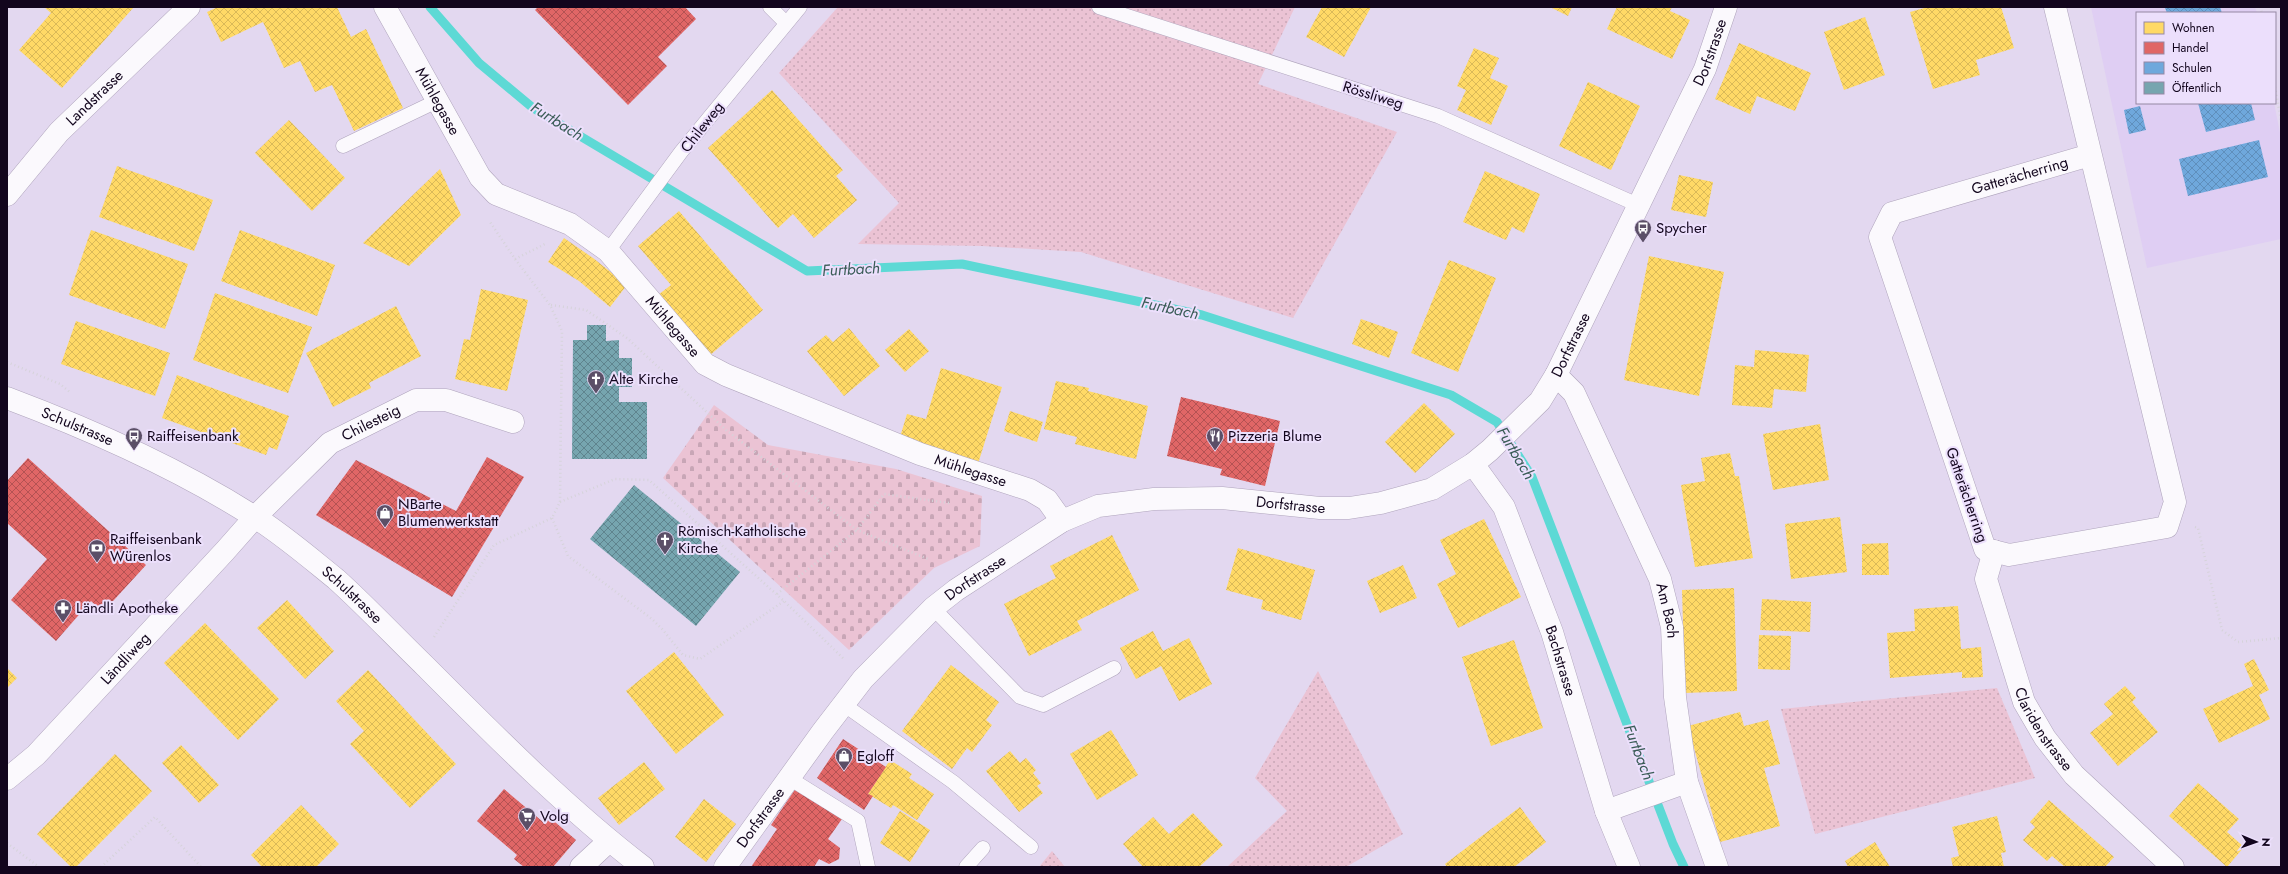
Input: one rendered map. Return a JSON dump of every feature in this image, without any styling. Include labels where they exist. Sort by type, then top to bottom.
[{"type":"street","name":"Landstrasse","points":[[7,195],[59,132],[189,7]]},
{"type":"street","name":"Mühlegasse","points":[[385,7],[480,177],[496,194],[570,224],[608,251],[705,364],[726,375],[920,454],[1030,490],[1047,500],[1062,522]]},
{"type":"street","name":"Dorfstrasse","points":[[725,867],[843,704],[864,679],[933,608],[956,590],[1062,522],[1098,506],[1154,499],[1222,498],[1320,508],[1349,508],[1387,501],[1432,489],[1473,464],[1490,450],[1521,422],[1540,401],[1556,375],[1705,69],[1726,7]]},
{"type":"street","points":[[2055,7],[2175,502],[2170,517]]},
{"type":"street","name":"Gatterächerring","points":[[2090,155],[1892,213],[1880,237],[1985,549],[2009,555],[2167,527],[2170,517]]},
{"type":"street","name":"Am Bach","points":[[1556,375],[1574,392],[1660,579],[1672,627],[1681,784],[1717,867]]},
{"type":"street","name":"Schulstrasse","points":[[7,398],[66,421],[134,451],[179,473],[255,516],[335,579],[382,621],[419,661],[501,742],[609,841],[643,867]]},
{"type":"street","name":"Chilesteig","points":[[255,516],[330,443],[416,400],[446,400],[513,422]]},
{"type":"street","name":"Bachstrasse","points":[[1473,464],[1504,507],[1549,624],[1606,810],[1629,867]]},
{"type":"street","name":"Ländliweg","points":[[7,779],[36,755],[225,551],[255,516]]},
{"type":"street","name":"Claridenstrasse","points":[[1994,551],[1986,579],[2024,702],[2045,738],[2074,775],[2173,867]]},
{"type":"street","points":[[1606,810],[1681,784]]},
{"type":"street","points":[[581,867],[609,841]]},
{"type":"lane","points":[[770,7],[786,23]]},
{"type":"lane","name":"Chileweg","points":[[608,251],[649,194],[800,7]]},
{"type":"lane","name":"Rössliweg","points":[[1099,7],[1438,116],[1638,205]]},
{"type":"lane","points":[[343,146],[438,101]]},
{"type":"lane","points":[[933,608],[1020,697],[1043,705],[1114,668]]},
{"type":"lane","points":[[843,704],[953,782],[1031,847]]},
{"type":"lane","points":[[789,778],[858,821],[868,867]]},
{"type":"lane","points":[[966,867],[983,848]]},
{"type":"path","points":[[2276,92],[2281,120]]},
{"type":"path","points":[[419,661],[494,545],[552,518],[560,502],[562,331],[550,305],[515,259],[486,216]]},
{"type":"path","points":[[515,259],[548,243]]},
{"type":"path","points":[[550,305],[586,310],[627,338],[726,430],[857,530],[928,558]]},
{"type":"path","points":[[7,362],[60,384],[74,396]]},
{"type":"path","points":[[560,502],[615,479],[649,480],[777,594],[864,679]]},
{"type":"path","points":[[777,594],[857,530],[884,494],[949,503]]},
{"type":"path","points":[[2170,517],[2198,528],[2222,630],[2238,642],[2281,638]]},
{"type":"path","points":[[552,518],[568,556],[652,619],[683,655],[700,659],[784,601]]},
{"type":"path","points":[[101,867],[155,817],[201,867]]},
{"type":"path","points":[[7,843],[39,867]]},
{"type":"shaded area","points":[[2091,7],[2255,7],[2257,12],[2136,12],[2136,104],[2274,104],[2281,138],[2281,239],[2147,268]]},
{"type":"green space","points":[[838,7],[1295,7],[1258,84],[1397,132],[1293,318],[1081,252],[982,246],[858,244],[899,203],[779,73]]},
{"type":"green space","points":[[714,405],[768,445],[896,469],[982,496],[980,546],[934,568],[849,650],[663,478]]},
{"type":"green space","points":[[1318,671],[1403,834],[1346,867],[1227,867],[1287,811],[1255,778]]},
{"type":"green space","points":[[1997,688],[2035,778],[1815,834],[1781,709]]},
{"type":"green space","points":[[1052,851],[1065,867],[1039,867]]},
{"type":"building: Wohnen","points":[[44,7],[134,7],[62,88],[19,50],[51,13]]},
{"type":"building: Wohnen","points":[[218,7],[337,7],[351,37],[366,29],[403,108],[354,131],[332,85],[315,92],[300,61],[284,68],[263,22],[221,42],[207,12]]},
{"type":"building: Wohnen","points":[[1322,7],[1371,7],[1344,57],[1306,37]]},
{"type":"building: Wohnen","points":[[1550,7],[1572,7],[1568,16]]},
{"type":"building: Wohnen","points":[[1617,7],[1672,7],[1670,11],[1690,20],[1672,59],[1607,29]]},
{"type":"building: Wohnen","points":[[1928,7],[2001,7],[2014,48],[1976,60],[1980,75],[1933,89],[1910,12]]},
{"type":"building: Wohnen","points":[[1865,17],[1885,75],[1844,90],[1824,32]]},
{"type":"building: Wohnen","points":[[1739,43],[1811,73],[1795,111],[1757,96],[1750,114],[1715,99]]},
{"type":"building: Wohnen","points":[[1474,48],[1499,58],[1490,78],[1508,86],[1491,125],[1457,110],[1466,90],[1457,86]]},
{"type":"building: Wohnen","points":[[1588,82],[1640,106],[1611,170],[1559,146]]},
{"type":"building: Wohnen","points":[[772,90],[843,170],[836,176],[857,200],[814,238],[793,214],[778,228],[708,148]]},
{"type":"building: Wohnen","points":[[289,120],[345,178],[312,211],[255,153]]},
{"type":"building: Wohnen","points":[[117,166],[213,200],[194,251],[99,217]]},
{"type":"building: Wohnen","points":[[440,169],[461,215],[409,266],[363,243]]},
{"type":"building: Wohnen","points":[[1485,171],[1540,194],[1524,233],[1512,227],[1506,240],[1463,222]]},
{"type":"building: Wohnen","points":[[1679,175],[1713,182],[1706,217],[1671,210]]},
{"type":"building: Wohnen","points":[[679,211],[763,310],[709,356],[658,295],[671,285],[638,246]]},
{"type":"building: Wohnen","points":[[91,230],[188,264],[165,329],[69,295]]},
{"type":"building: Wohnen","points":[[240,230],[335,265],[317,316],[221,281]]},
{"type":"building: Wohnen","points":[[564,238],[593,258],[627,285],[610,307],[579,281],[548,262]]},
{"type":"building: Wohnen","points":[[1649,256],[1724,272],[1699,396],[1624,380]]},
{"type":"building: Wohnen","points":[[1449,260],[1496,278],[1458,372],[1411,353]]},
{"type":"building: Wohnen","points":[[481,289],[528,300],[507,391],[455,379],[464,339],[470,340]]},
{"type":"building: Wohnen","points":[[215,293],[312,327],[288,393],[193,360]]},
{"type":"building: Wohnen","points":[[396,306],[421,356],[369,383],[371,388],[333,407],[306,353]]},
{"type":"building: Wohnen","points":[[1361,319],[1398,332],[1389,358],[1352,344]]},
{"type":"building: Wohnen","points":[[76,321],[170,353],[155,396],[61,364]]},
{"type":"building: Wohnen","points":[[849,328],[880,366],[844,396],[807,351],[826,335],[833,342]]},
{"type":"building: Wohnen","points":[[909,329],[929,351],[905,372],[885,350]]},
{"type":"building: Wohnen","points":[[1755,350],[1809,355],[1806,392],[1774,389],[1772,408],[1732,405],[1735,365],[1754,367]]},
{"type":"building: Wohnen","points":[[941,368],[1002,387],[977,467],[900,437],[907,414],[926,419]]},
{"type":"building: Wohnen","points":[[177,375],[289,416],[277,450],[269,447],[266,455],[162,418]]},
{"type":"building: Wohnen","points":[[1056,381],[1089,388],[1088,391],[1148,406],[1136,459],[1075,444],[1077,437],[1044,429]]},
{"type":"building: Wohnen","points":[[1424,403],[1455,434],[1415,473],[1385,442]]},
{"type":"building: Wohnen","points":[[1010,411],[1043,422],[1037,442],[1004,431]]},
{"type":"building: Wohnen","points":[[1820,424],[1829,480],[1773,490],[1763,434]]},
{"type":"building: Wohnen","points":[[1730,453],[1735,476],[1739,476],[1753,558],[1695,567],[1681,485],[1705,481],[1701,458]]},
{"type":"building: Wohnen","points":[[1840,517],[1847,572],[1791,579],[1785,524]]},
{"type":"building: Wohnen","points":[[1484,519],[1521,597],[1458,628],[1437,584],[1456,574],[1440,540]]},
{"type":"building: Wohnen","points":[[1112,535],[1139,590],[1077,621],[1082,630],[1029,656],[1004,604],[1056,578],[1050,566]]},
{"type":"building: Wohnen","points":[[1888,543],[1889,575],[1862,575],[1862,544]]},
{"type":"building: Wohnen","points":[[1238,548],[1315,570],[1301,620],[1261,609],[1263,600],[1226,590]]},
{"type":"building: Wohnen","points":[[1403,565],[1417,598],[1380,613],[1367,581]]},
{"type":"building: Wohnen","points":[[1734,588],[1737,691],[1685,693],[1682,590]]},
{"type":"building: Wohnen","points":[[1762,599],[1811,602],[1810,632],[1760,630]]},
{"type":"building: Wohnen","points":[[287,600],[334,651],[305,679],[257,628]]},
{"type":"building: Wohnen","points":[[1958,606],[1961,649],[1981,647],[1983,677],[1962,678],[1962,672],[1890,678],[1887,633],[1915,631],[1914,609]]},
{"type":"building: Wohnen","points":[[205,623],[279,699],[238,740],[164,663]]},
{"type":"building: Wohnen","points":[[1153,631],[1163,651],[1189,638],[1212,684],[1179,701],[1161,666],[1136,679],[1120,648]]},
{"type":"building: Wohnen","points":[[1759,635],[1791,636],[1790,670],[1758,669]]},
{"type":"building: Wohnen","points":[[1514,640],[1543,728],[1491,746],[1462,657]]},
{"type":"building: Wohnen","points":[[674,652],[724,715],[676,754],[626,691]]},
{"type":"building: Wohnen","points":[[2254,659],[2269,690],[2259,695],[2270,719],[2219,743],[2203,709],[2253,686],[2244,664]]},
{"type":"building: Wohnen","points":[[951,665],[999,702],[986,720],[992,725],[972,752],[967,748],[952,769],[902,731]]},
{"type":"building: Wohnen","points":[[7,668],[17,678],[7,688]]},
{"type":"building: Wohnen","points":[[368,670],[456,764],[410,808],[350,744],[364,731],[336,701]]},
{"type":"building: Wohnen","points":[[2125,686],[2136,698],[2132,702],[2158,732],[2118,766],[2090,733],[2113,714],[2104,704]]},
{"type":"building: Wohnen","points":[[1740,712],[1744,726],[1768,720],[1780,764],[1764,768],[1780,826],[1720,842],[1688,726]]},
{"type":"building: Wohnen","points":[[1111,730],[1138,775],[1097,800],[1070,754]]},
{"type":"building: Wohnen","points":[[181,745],[219,785],[199,803],[162,763]]},
{"type":"building: Wohnen","points":[[1010,751],[1020,763],[1026,758],[1036,770],[1033,773],[1041,783],[1037,786],[1043,793],[1019,812],[986,771]]},
{"type":"building: Wohnen","points":[[115,754],[152,791],[76,867],[71,867],[37,834]]},
{"type":"building: Wohnen","points":[[890,760],[912,774],[909,778],[934,794],[917,820],[893,805],[891,808],[868,794]]},
{"type":"building: Wohnen","points":[[644,762],[665,789],[619,825],[598,798]]},
{"type":"building: Wohnen","points":[[2198,783],[2239,819],[2227,832],[2244,847],[2227,867],[2169,816]]},
{"type":"building: Wohnen","points":[[704,799],[736,824],[706,862],[675,837]]},
{"type":"building: Wohnen","points":[[2049,800],[2114,857],[2105,867],[2065,867],[2052,856],[2047,861],[2023,840],[2035,827],[2030,822]]},
{"type":"building: Wohnen","points":[[301,805],[339,844],[316,867],[262,867],[251,855]]},
{"type":"building: Wohnen","points":[[1520,807],[1546,842],[1514,867],[1447,867],[1445,864]]},
{"type":"building: Wohnen","points":[[900,811],[930,830],[910,862],[880,843]]},
{"type":"building: Wohnen","points":[[1193,813],[1223,845],[1199,867],[1143,867],[1123,844],[1153,817],[1169,834]]},
{"type":"building: Wohnen","points":[[1997,816],[2006,852],[2001,853],[2004,867],[1953,867],[1951,858],[1959,856],[1952,827]]},
{"type":"building: Wohnen","points":[[1875,842],[1890,867],[1848,867],[1845,861]]},
{"type":"building: Handel","points":[[538,7],[685,7],[696,19],[658,57],[667,66],[628,105],[535,10]]},
{"type":"building: Handel","points":[[1181,397],[1280,421],[1265,486],[1220,475],[1222,469],[1167,456]]},
{"type":"building: Handel","points":[[487,457],[524,477],[452,597],[316,515],[356,460],[456,511]]},
{"type":"building: Handel","points":[[28,458],[146,565],[103,612],[91,601],[56,641],[11,600],[47,559],[7,523],[7,481]]},
{"type":"building: Handel","points":[[843,739],[886,767],[868,794],[873,796],[864,810],[817,778]]},
{"type":"building: Handel","points":[[796,788],[842,819],[828,839],[840,848],[839,859],[829,864],[819,859],[814,867],[751,867],[777,829],[771,825]]},
{"type":"building: Handel","name":"Volg","points":[[504,789],[543,822],[548,816],[576,840],[553,867],[524,867],[514,859],[517,855],[477,821]]},
{"type":"building: Schulen","points":[[2220,7],[2222,12],[2167,12],[2165,8]]},
{"type":"building: Schulen","points":[[2198,104],[2251,104],[2255,120],[2206,132]]},
{"type":"building: Schulen","points":[[2140,106],[2146,130],[2129,134],[2124,110]]},
{"type":"building: Schulen","points":[[2259,140],[2268,177],[2188,196],[2179,159]]},
{"type":"building: Öffentlich","name":"Alte Kirche","points":[[587,325],[606,325],[606,341],[619,340],[619,358],[632,358],[632,387],[619,387],[619,402],[647,402],[647,459],[572,459],[573,340],[587,340]]},
{"type":"building: Öffentlich","name":"Römisch-Katholische Kirche","points":[[634,485],[740,572],[696,626],[590,539]]},
{"type":"waterway","name":"Furtbach","points":[[430,7],[479,63],[533,108],[807,271],[962,264],[1202,315],[1451,395],[1497,422],[1532,477],[1673,844],[1684,867]]},
{"type":"place","name":"Spycher","points":[[1643,243]]},
{"type":"place","name":"Alte Kirche","points":[[596,394]]},
{"type":"place","name":"Raiffeisenbank","points":[[134,451]]},
{"type":"place","name":"Pizzeria Blume","points":[[1215,451]]},
{"type":"place","name":"NBarte Blumenwerkstatt","points":[[385,528]]},
{"type":"place","name":"Römisch-Katholische Kirche","points":[[665,555]]},
{"type":"place","name":"Raiffeisenbank Würenlos","points":[[97,563]]},
{"type":"place","name":"Ländli Apotheke","points":[[63,623]]},
{"type":"place","name":"Egloff","points":[[844,771]]},
{"type":"place","name":"Volg","points":[[527,831]]}]
